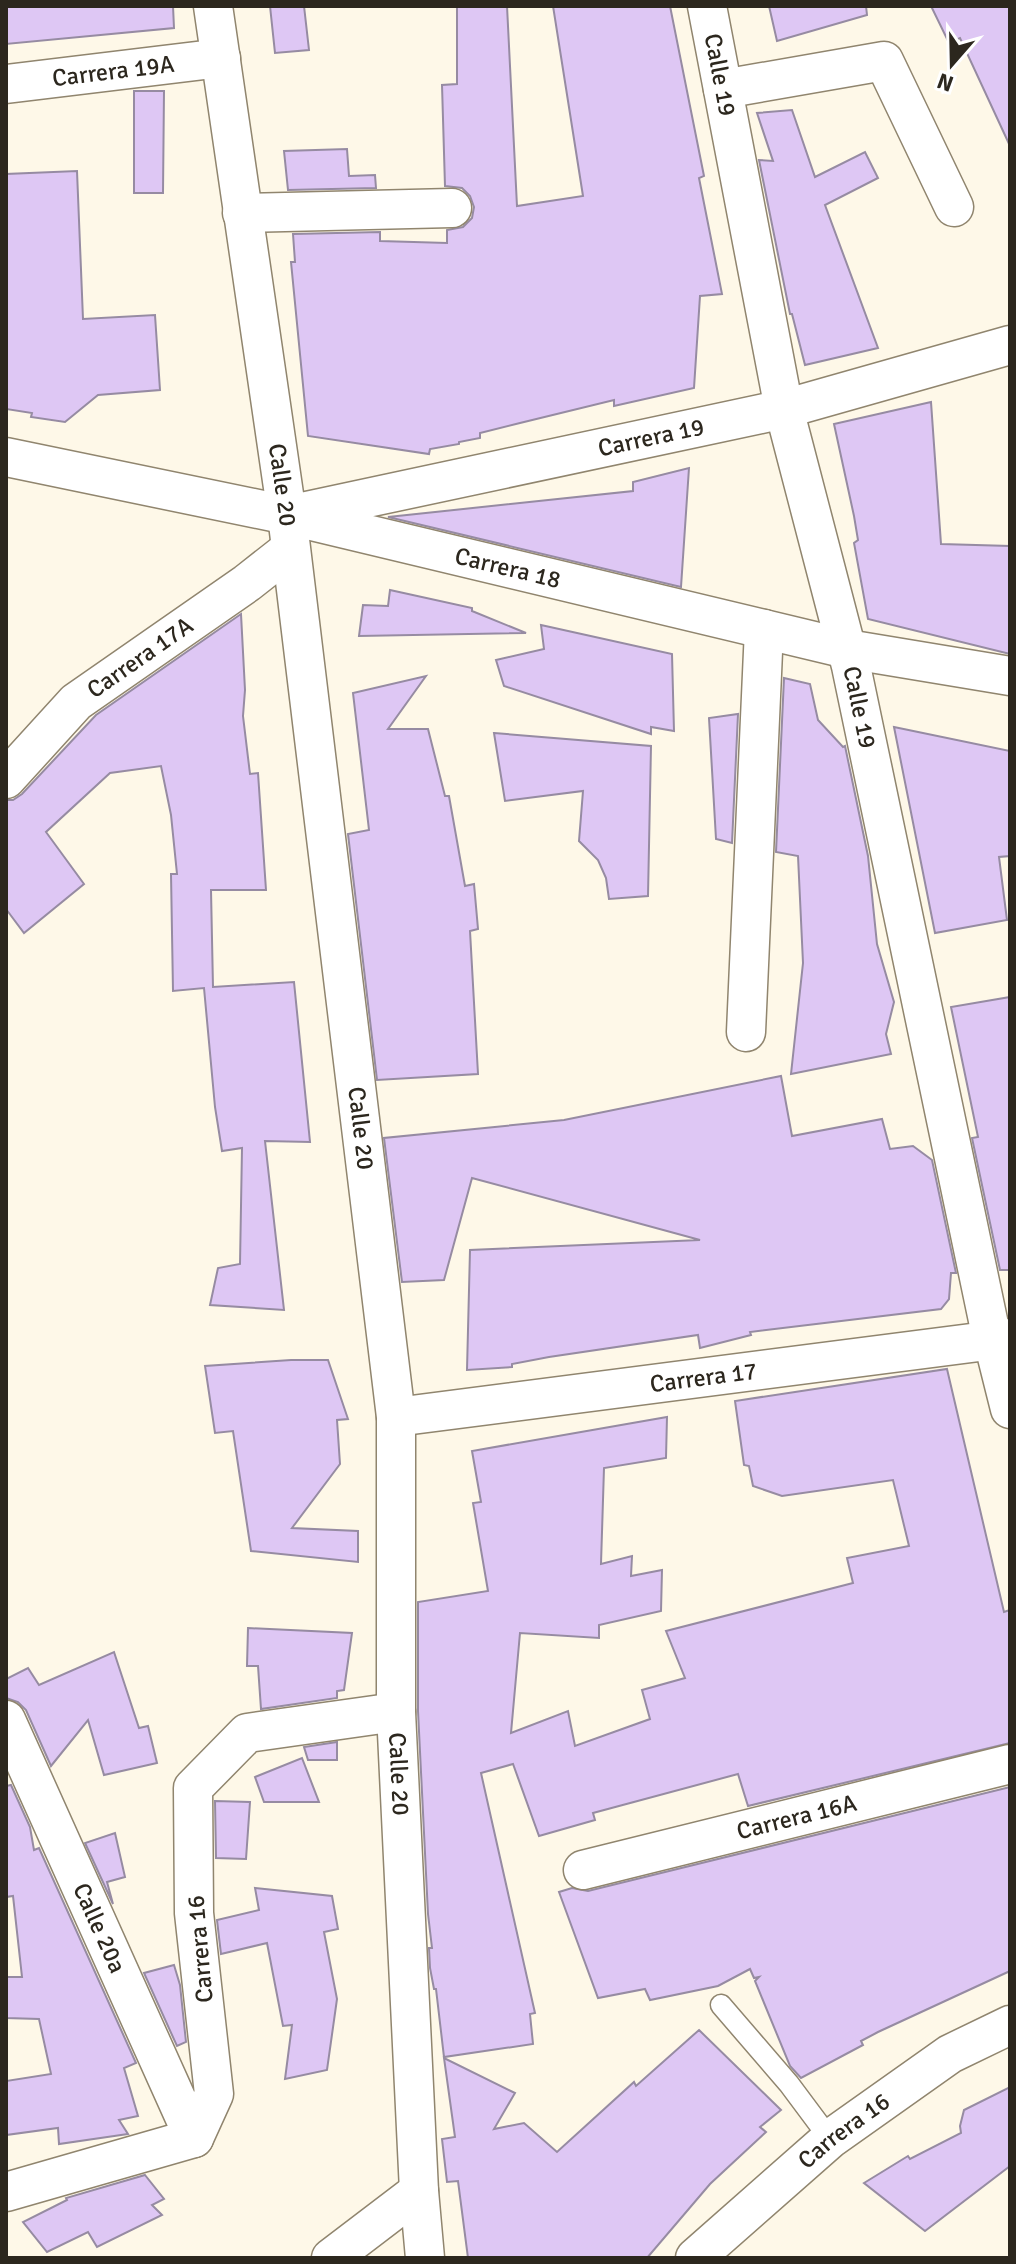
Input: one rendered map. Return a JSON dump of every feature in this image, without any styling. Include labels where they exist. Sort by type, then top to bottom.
[{"type":"street","name":"Calle 20","points":[[213,6],[288,532],[396,1417],[396,1712],[419,2191],[425,2258]]},
{"type":"street","name":"Calle 19","points":[[707,6],[784,409],[847,649],[1001,1339],[1010,1409]]},
{"type":"street","name":"Carrera 19A","points":[[6,84],[221,58]]},
{"type":"street","points":[[723,89],[884,61],[954,207]]},
{"type":"street","points":[[242,213],[452,208]]},
{"type":"street","name":"Carrera 19","points":[[288,532],[784,409],[1010,345]]},
{"type":"street","name":"Carrera 18","points":[[6,457],[288,532],[764,629],[847,649],[1010,676]]},
{"type":"street","name":"Carrera 17A","points":[[6,779],[76,702],[247,583],[288,532]]},
{"type":"street","points":[[746,1032],[764,629]]},
{"type":"street","name":"Carrera 17","points":[[396,1417],[1001,1339]]},
{"type":"street","name":"Carrera 16","points":[[194,2138],[214,2094],[194,1913],[193,1788],[247,1733],[396,1712]]},
{"type":"street","name":"Calle 20a","points":[[6,1720],[194,2138]]},
{"type":"street","name":"Carrera 16A","points":[[583,1870],[1010,1764]]},
{"type":"street","name":"Carrera 16","points":[[695,2258],[830,2139],[950,2054],[1010,2025]]},
{"type":"street","points":[[6,2192],[194,2138]]},
{"type":"street","points":[[331,2258],[419,2191]]},
{"type":"lane","points":[[721,2005],[789,2084],[830,2139]]},
{"type":"building","points":[[6,6],[173,6],[174,28],[6,44]]},
{"type":"building","points":[[270,6],[304,6],[309,50],[275,53]]},
{"type":"building","points":[[457,6],[507,6],[517,206],[583,196],[553,6],[670,6],[704,176],[699,178],[722,294],[700,296],[694,388],[614,406],[614,400],[520,423],[480,433],[480,438],[430,449],[429,454],[308,436],[291,262],[295,262],[293,234],[380,232],[380,241],[447,243],[447,230],[463,227],[472,218],[474,207],[470,196],[462,188],[445,186],[442,85],[457,84]]},
{"type":"building","points":[[769,6],[866,6],[867,15],[777,41]]},
{"type":"building","points":[[931,6],[1010,6],[1010,146],[960,38],[949,43]]},
{"type":"building","points":[[134,91],[164,91],[163,193],[134,193]]},
{"type":"building","points":[[792,110],[815,177],[865,152],[878,178],[825,205],[878,348],[805,365],[790,314],[759,160],[773,161],[757,113]]},
{"type":"building","points":[[347,149],[349,176],[375,175],[376,188],[288,190],[284,151]]},
{"type":"building","points":[[77,171],[83,319],[155,315],[160,390],[98,395],[65,422],[31,417],[32,413],[6,409],[6,174]]},
{"type":"building","points":[[931,402],[941,544],[1010,546],[1010,654],[868,619],[854,543],[858,540],[854,516],[834,424]]},
{"type":"building","points":[[689,468],[681,587],[388,517],[633,491],[633,482]]},
{"type":"building","points":[[390,590],[472,608],[472,611],[526,633],[359,636],[363,605],[388,606]]},
{"type":"building","points":[[241,614],[245,690],[243,716],[250,774],[258,773],[266,890],[211,890],[213,987],[294,982],[310,1142],[265,1141],[284,1310],[210,1305],[218,1268],[240,1264],[242,1148],[222,1151],[204,988],[173,991],[171,874],[177,874],[171,815],[161,766],[110,773],[46,832],[84,884],[24,933],[6,909],[6,800],[13,800],[22,794],[96,715]]},
{"type":"building","points":[[541,625],[672,654],[674,731],[651,727],[651,734],[504,686],[496,660],[544,649]]},
{"type":"building","points":[[426,676],[388,729],[428,729],[445,796],[449,796],[465,886],[474,884],[478,929],[470,931],[478,1074],[377,1080],[348,834],[369,830],[353,693]]},
{"type":"building","points":[[784,678],[810,684],[818,720],[845,746],[868,856],[877,944],[894,1002],[886,1034],[891,1054],[791,1074],[803,963],[798,856],[776,852]]},
{"type":"building","points":[[738,714],[732,843],[716,839],[709,718]]},
{"type":"building","points":[[894,727],[1010,751],[1010,856],[999,857],[1007,920],[935,933]]},
{"type":"building","points":[[494,733],[651,746],[648,896],[609,899],[606,878],[598,860],[579,841],[583,791],[505,801]]},
{"type":"building","points":[[1010,997],[1010,1270],[1000,1270],[972,1138],[978,1137],[951,1007]]},
{"type":"building","points":[[781,1076],[792,1136],[882,1119],[890,1149],[913,1146],[932,1160],[956,1273],[951,1273],[949,1299],[941,1309],[750,1332],[751,1335],[700,1348],[698,1335],[549,1357],[512,1364],[512,1367],[467,1370],[470,1250],[700,1240],[472,1178],[444,1280],[402,1282],[384,1138],[564,1120]]},
{"type":"building","points":[[328,1360],[348,1419],[337,1420],[340,1464],[292,1528],[358,1531],[358,1562],[251,1551],[233,1431],[215,1433],[205,1366]]},
{"type":"building","points":[[947,1369],[1004,1612],[1010,1610],[1010,1743],[748,1806],[738,1774],[593,1813],[595,1820],[539,1836],[513,1764],[481,1773],[535,2013],[530,2014],[533,2044],[444,2057],[436,1989],[430,1968],[429,1948],[432,1948],[418,1711],[418,1602],[488,1591],[473,1503],[481,1502],[472,1451],[667,1417],[666,1458],[604,1468],[601,1564],[632,1556],[631,1576],[662,1570],[661,1611],[599,1625],[599,1638],[520,1633],[511,1733],[568,1711],[575,1746],[650,1719],[642,1690],[685,1678],[666,1631],[853,1583],[847,1558],[909,1546],[893,1480],[782,1496],[753,1486],[749,1466],[744,1465],[735,1401]]},
{"type":"building","points":[[248,1628],[352,1633],[344,1690],[337,1691],[337,1698],[261,1709],[258,1666],[247,1666]]},
{"type":"building","points":[[114,1652],[139,1728],[148,1726],[157,1763],[104,1775],[88,1720],[51,1766],[26,1710],[18,1702],[6,1698],[6,1679],[28,1668],[39,1685]]},
{"type":"building","points":[[337,1742],[337,1760],[308,1760],[304,1747]]},
{"type":"building","points":[[302,1758],[319,1802],[264,1802],[255,1777]]},
{"type":"building","points":[[11,1785],[30,1827],[34,1850],[39,1848],[136,2063],[124,2068],[138,2116],[119,2120],[128,2134],[59,2144],[58,2128],[6,2135],[6,2081],[51,2074],[39,2019],[6,2018],[6,1977],[22,1977],[13,1896],[6,1897],[6,1786]]},
{"type":"building","points":[[1010,1787],[1010,1971],[878,2032],[861,2041],[863,2045],[801,2078],[790,2066],[755,1981],[759,1977],[754,1978],[750,1969],[718,1986],[650,2000],[645,1989],[598,1998],[559,1892],[572,1888],[588,1891]]},
{"type":"building","points":[[215,1801],[250,1802],[246,1859],[216,1858]]},
{"type":"building","points":[[115,1833],[125,1877],[107,1882],[113,1904],[85,1843]]},
{"type":"building","points":[[255,1888],[332,1896],[338,1929],[324,1932],[337,1999],[327,2070],[285,2079],[292,2025],[283,2026],[267,1943],[221,1954],[217,1920],[259,1910]]},
{"type":"building","points":[[174,1965],[180,1985],[186,2042],[177,2046],[144,1973]]},
{"type":"building","points":[[699,2030],[781,2110],[760,2127],[766,2132],[710,2184],[647,2258],[468,2258],[458,2181],[447,2182],[442,2139],[455,2137],[444,2058],[515,2093],[494,2129],[524,2123],[557,2152],[634,2082],[636,2086]]},
{"type":"building","points":[[1010,2087],[1010,2166],[925,2231],[864,2183],[908,2156],[910,2159],[961,2133],[964,2110]]},
{"type":"building","points":[[145,2175],[164,2199],[152,2205],[162,2215],[97,2247],[88,2232],[47,2252],[23,2222],[66,2198]]}]
